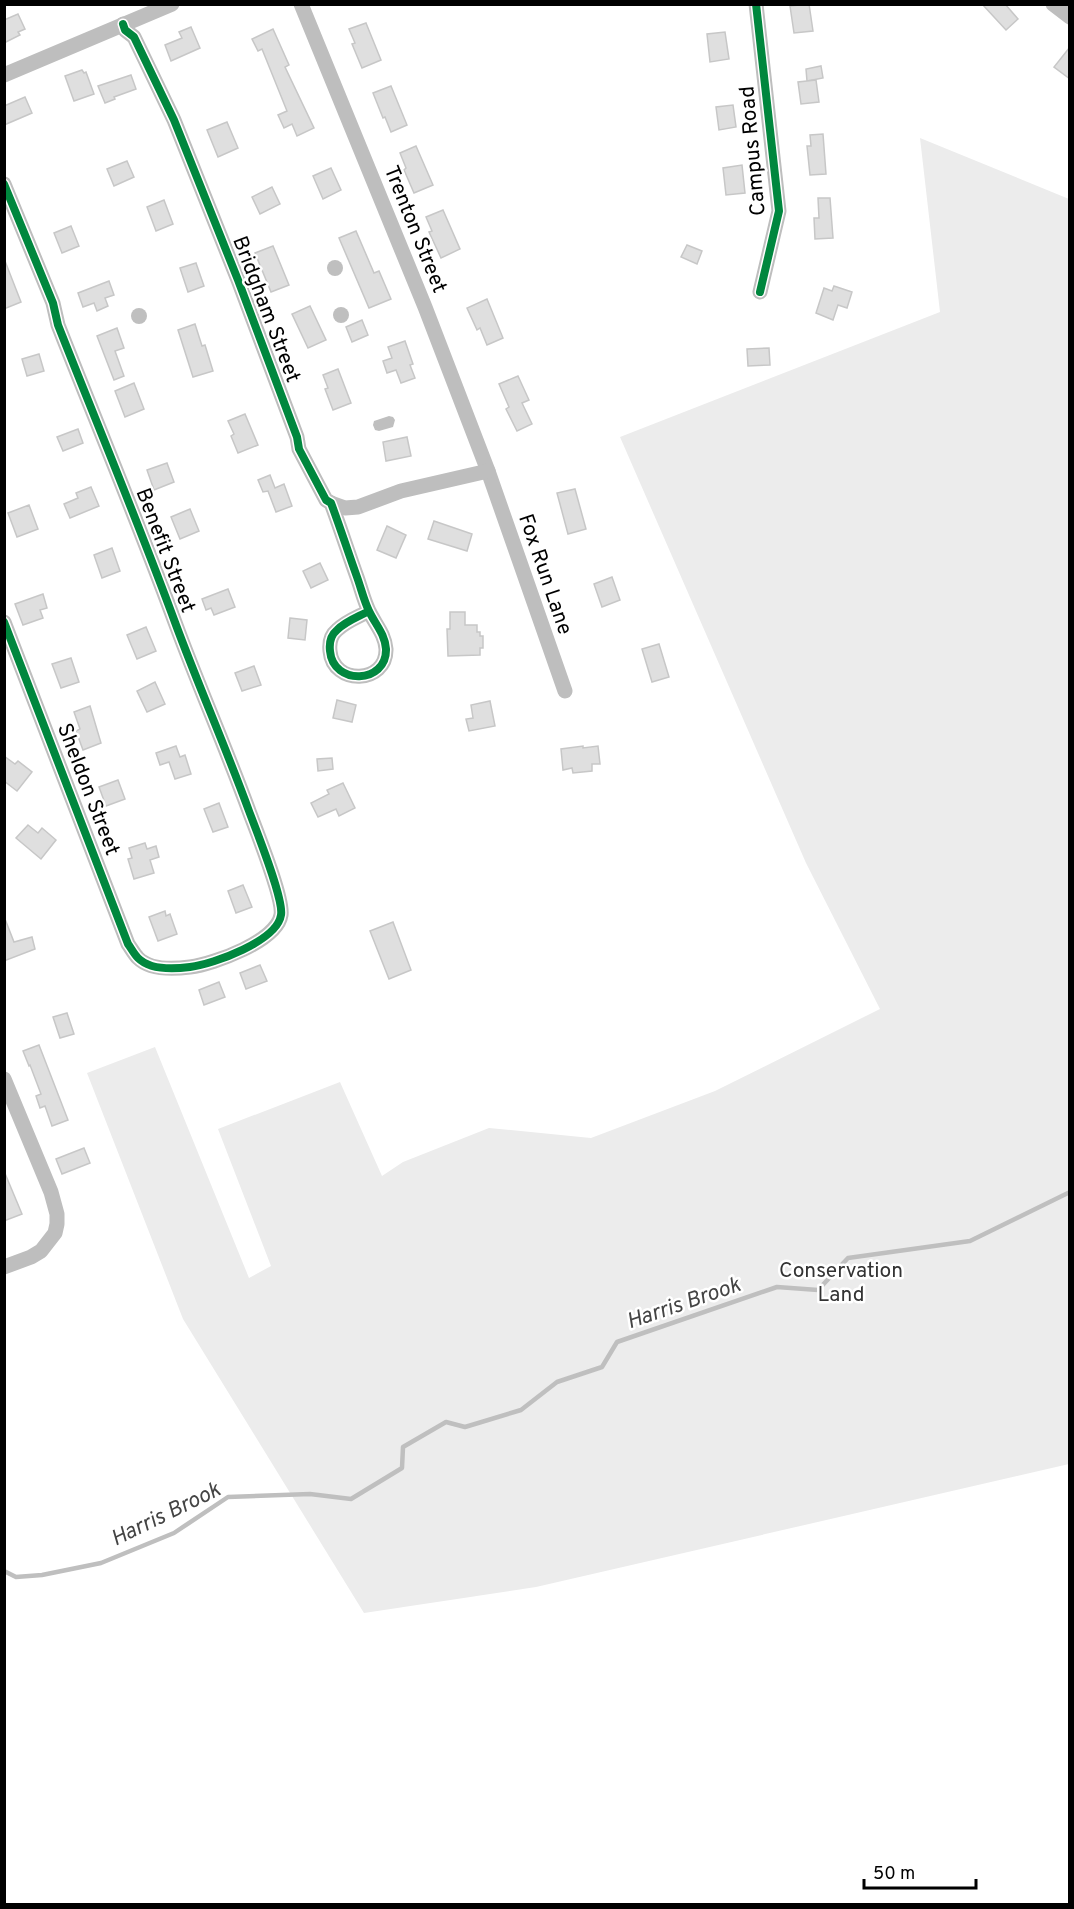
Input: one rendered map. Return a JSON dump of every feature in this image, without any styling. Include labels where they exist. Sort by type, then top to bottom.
[{"type":"street","points":[[4,75],[172,4]]},
{"type":"street","name":"Trenton Street","points":[[301,4],[425,307],[488,471]]},
{"type":"street","name":"Campus Road","points":[[756,4],[779,211],[760,292]]},
{"type":"street","points":[[1053,4],[1070,17]]},
{"type":"street","name":"Bridgham Street","points":[[123,24],[125,30],[134,37],[174,120],[238,280],[293,425],[299,449],[326,500],[331,503],[369,611],[386,645],[386,658],[378,669],[366,676],[344,674],[335,667],[330,656],[331,638],[347,622],[369,611]]},
{"type":"street","name":"Benefit Street","points":[[4,184],[53,303],[57,325],[224,743],[280,899],[282,912],[273,930],[265,938],[237,952],[197,966],[170,970],[147,963]]},
{"type":"street","points":[[331,503],[345,508],[358,507],[401,491],[488,471]]},
{"type":"street","name":"Fox Run Lane","points":[[488,471],[565,691]]},
{"type":"street","name":"Sheldon Street","points":[[4,622],[128,944],[139,959],[147,963]]},
{"type":"street","points":[[4,1079],[51,1192],[57,1214],[55,1233],[41,1251],[4,1267]]},
{"type":"green space","name":"Conservation Land","points":[[920,138],[1069,199],[1069,1464],[536,1587],[364,1613],[183,1319],[87,1073],[155,1047],[249,1278],[271,1266],[218,1129],[340,1082],[382,1176],[403,1162],[489,1128],[591,1138],[715,1091],[880,1009],[806,863],[620,437],[940,312]]},
{"type":"shaded area","points":[[332,260],[338,260],[343,268],[341,274],[332,276],[327,271],[327,265]]},
{"type":"shaded area","points":[[338,307],[344,307],[349,315],[347,321],[338,323],[333,318],[333,312]]},
{"type":"shaded area","points":[[136,308],[142,308],[147,316],[145,322],[136,324],[131,319],[131,313]]},
{"type":"shaded area","points":[[389,416],[395,420],[393,427],[375,430],[374,421]]},
{"type":"building","points":[[809,4],[813,31],[794,33],[790,6]]},
{"type":"building","points":[[982,4],[1005,4],[1018,19],[1006,30]]},
{"type":"building","points":[[18,14],[25,29],[18,32],[20,35],[4,43],[4,20]]},
{"type":"building","points":[[366,23],[381,60],[362,68],[352,44],[355,43],[349,29]]},
{"type":"building","points":[[191,27],[200,48],[171,61],[165,45],[182,38],[179,32]]},
{"type":"building","points":[[273,29],[289,65],[285,67],[314,128],[297,136],[292,124],[284,128],[278,115],[287,111],[262,49],[258,51],[252,39]]},
{"type":"building","points":[[725,32],[729,59],[710,62],[707,34]]},
{"type":"building","points":[[1070,47],[1070,79],[1054,67]]},
{"type":"building","points":[[821,66],[823,78],[807,81],[806,69]]},
{"type":"building","points":[[82,70],[86,72],[94,94],[74,101],[65,76]]},
{"type":"building","points":[[131,75],[136,89],[105,103],[98,86]]},
{"type":"building","points":[[816,80],[819,102],[801,104],[798,82]]},
{"type":"building","points":[[391,86],[407,125],[391,132],[373,93]]},
{"type":"building","points":[[25,97],[32,113],[4,125],[4,106]]},
{"type":"building","points":[[733,105],[736,127],[719,130],[716,107]]},
{"type":"building","points":[[227,122],[238,148],[218,157],[207,130]]},
{"type":"building","points":[[823,134],[826,174],[810,175],[807,146],[811,146],[810,135]]},
{"type":"building","points":[[416,146],[433,185],[414,193],[404,170],[406,168],[400,153]]},
{"type":"building","points":[[127,161],[134,177],[114,186],[107,169]]},
{"type":"building","points":[[742,165],[745,193],[726,195],[723,168]]},
{"type":"building","points":[[331,168],[341,190],[323,199],[313,176]]},
{"type":"building","points":[[272,187],[280,204],[260,214],[252,197]]},
{"type":"building","points":[[818,198],[830,198],[833,238],[815,239],[814,218],[819,218]]},
{"type":"building","points":[[164,200],[173,224],[156,231],[147,207]]},
{"type":"building","points":[[443,210],[460,249],[441,258],[429,232],[432,231],[426,217]]},
{"type":"building","points":[[71,226],[79,246],[62,253],[54,233]]},
{"type":"building","points":[[356,231],[374,273],[379,271],[391,299],[369,308],[339,238]]},
{"type":"building","points":[[687,245],[702,251],[697,264],[681,257]]},
{"type":"building","points":[[273,246],[289,285],[271,292],[255,253]]},
{"type":"building","points":[[4,262],[21,302],[4,309]]},
{"type":"building","points":[[196,263],[204,286],[188,292],[180,268]]},
{"type":"building","points":[[109,281],[114,295],[105,298],[108,306],[97,311],[94,303],[83,307],[78,293]]},
{"type":"building","points":[[834,286],[852,292],[847,308],[838,305],[833,320],[816,313],[824,288],[832,291]]},
{"type":"building","points":[[487,299],[503,338],[487,345],[480,328],[477,330],[467,308]]},
{"type":"building","points":[[310,306],[326,340],[308,348],[292,314]]},
{"type":"building","points":[[362,320],[368,335],[352,342],[346,327]]},
{"type":"building","points":[[195,324],[202,346],[205,345],[213,371],[193,377],[178,330]]},
{"type":"building","points":[[117,328],[124,348],[115,351],[124,376],[114,380],[97,336]]},
{"type":"building","points":[[405,341],[415,378],[401,383],[396,370],[387,373],[383,361],[392,358],[388,347]]},
{"type":"building","points":[[769,348],[770,365],[748,366],[747,349]]},
{"type":"building","points":[[39,354],[44,371],[27,376],[22,359]]},
{"type":"building","points":[[338,369],[351,403],[333,410],[325,389],[328,388],[323,375]]},
{"type":"building","points":[[518,376],[529,400],[522,403],[532,424],[517,431],[506,409],[509,407],[499,384]]},
{"type":"building","points":[[134,383],[144,409],[125,417],[115,391]]},
{"type":"building","points":[[245,414],[258,445],[238,453],[231,436],[234,434],[228,421]]},
{"type":"building","points":[[78,429],[83,443],[63,451],[57,437]]},
{"type":"building","points":[[407,437],[411,456],[386,461],[383,442]]},
{"type":"building","points":[[167,463],[174,482],[154,490],[147,470]]},
{"type":"building","points":[[270,475],[275,488],[284,484],[292,506],[276,512],[268,491],[263,492],[258,480]]},
{"type":"building","points":[[91,487],[99,506],[70,518],[64,504],[78,498],[76,493]]},
{"type":"building","points":[[575,489],[586,529],[568,534],[557,493]]},
{"type":"building","points":[[29,505],[38,529],[17,537],[8,513]]},
{"type":"building","points":[[190,509],[199,531],[180,539],[171,517]]},
{"type":"building","points":[[434,521],[472,534],[467,551],[428,539]]},
{"type":"building","points":[[387,526],[406,535],[396,558],[377,550]]},
{"type":"building","points":[[112,548],[120,571],[102,578],[94,555]]},
{"type":"building","points":[[320,563],[328,580],[311,588],[303,571]]},
{"type":"building","points":[[612,577],[620,600],[602,607],[594,584]]},
{"type":"building","points":[[228,589],[235,607],[214,615],[211,608],[206,610],[202,599]]},
{"type":"building","points":[[43,594],[47,608],[40,610],[43,618],[23,625],[15,604]]},
{"type":"building","points":[[450,612],[465,612],[465,625],[477,625],[477,632],[483,636],[483,648],[480,648],[480,655],[448,656],[447,629],[450,629]]},
{"type":"building","points":[[290,618],[307,620],[305,640],[288,638]]},
{"type":"building","points":[[146,627],[156,651],[137,659],[127,635]]},
{"type":"building","points":[[659,644],[669,677],[652,682],[642,649]]},
{"type":"building","points":[[71,658],[79,682],[61,688],[52,664]]},
{"type":"building","points":[[254,666],[261,685],[242,691],[235,673]]},
{"type":"building","points":[[155,682],[165,704],[147,712],[137,691]]},
{"type":"building","points":[[337,700],[356,705],[352,722],[333,718]]},
{"type":"building","points":[[490,701],[495,726],[469,731],[466,719],[473,718],[471,705]]},
{"type":"building","points":[[90,706],[101,743],[83,750],[76,731],[80,729],[74,712]]},
{"type":"building","points":[[176,746],[180,757],[185,755],[191,774],[175,779],[169,762],[160,765],[156,753]]},
{"type":"building","points":[[583,746],[583,748],[598,746],[600,764],[592,764],[592,771],[573,773],[572,768],[563,770],[561,749]]},
{"type":"building","points":[[4,756],[15,764],[18,761],[32,772],[17,791],[4,781]]},
{"type":"building","points":[[332,758],[333,769],[318,771],[317,759]]},
{"type":"building","points":[[118,780],[125,799],[106,806],[99,787]]},
{"type":"building","points":[[343,783],[355,808],[339,816],[336,809],[318,817],[311,803],[329,794],[327,790]]},
{"type":"building","points":[[219,803],[228,827],[213,832],[204,809]]},
{"type":"building","points":[[28,825],[38,833],[42,828],[56,840],[41,859],[16,838]]},
{"type":"building","points":[[145,843],[147,849],[156,846],[159,857],[150,860],[154,873],[134,879],[128,859],[132,858],[129,848]]},
{"type":"building","points":[[243,885],[252,907],[236,913],[228,891]]},
{"type":"building","points":[[165,911],[166,916],[170,914],[177,934],[158,941],[149,917]]},
{"type":"building","points":[[5,919],[14,942],[32,937],[35,949],[4,961]]},
{"type":"building","points":[[393,922],[411,970],[389,979],[370,931]]},
{"type":"building","points":[[260,965],[267,981],[246,989],[240,973]]},
{"type":"building","points":[[219,982],[225,997],[204,1005],[199,990]]},
{"type":"building","points":[[67,1013],[74,1034],[60,1038],[53,1017]]},
{"type":"building","points":[[39,1045],[68,1120],[52,1126],[45,1106],[40,1108],[36,1096],[41,1094],[23,1051]]},
{"type":"building","points":[[84,1148],[90,1163],[62,1174],[56,1159]]},
{"type":"building","points":[[4,1171],[22,1214],[4,1221]]},
{"type":"waterway","name":"Harris Brook","points":[[4,1571],[16,1577],[42,1575],[101,1563],[174,1533],[228,1497],[310,1494],[351,1499],[402,1468],[403,1447],[446,1422],[465,1427],[521,1410],[557,1382],[602,1367],[617,1342],[777,1287],[818,1290],[848,1258],[970,1241],[1070,1192]]},
{"type":"cycle path","points":[[756,4],[779,211],[760,292]]},
{"type":"cycle path","points":[[123,24],[125,30],[134,37],[174,120],[238,280],[297,437],[299,449],[326,500],[331,503],[371,616],[384,639],[386,649],[384,661],[378,669],[370,674],[349,675],[333,662],[330,651],[331,639],[344,624],[369,611]]},
{"type":"cycle path","points":[[4,184],[53,303],[58,325],[269,864],[281,907],[281,915],[277,925],[268,934],[243,950],[190,967],[156,967],[143,962],[137,956],[128,944],[4,622]]}]
